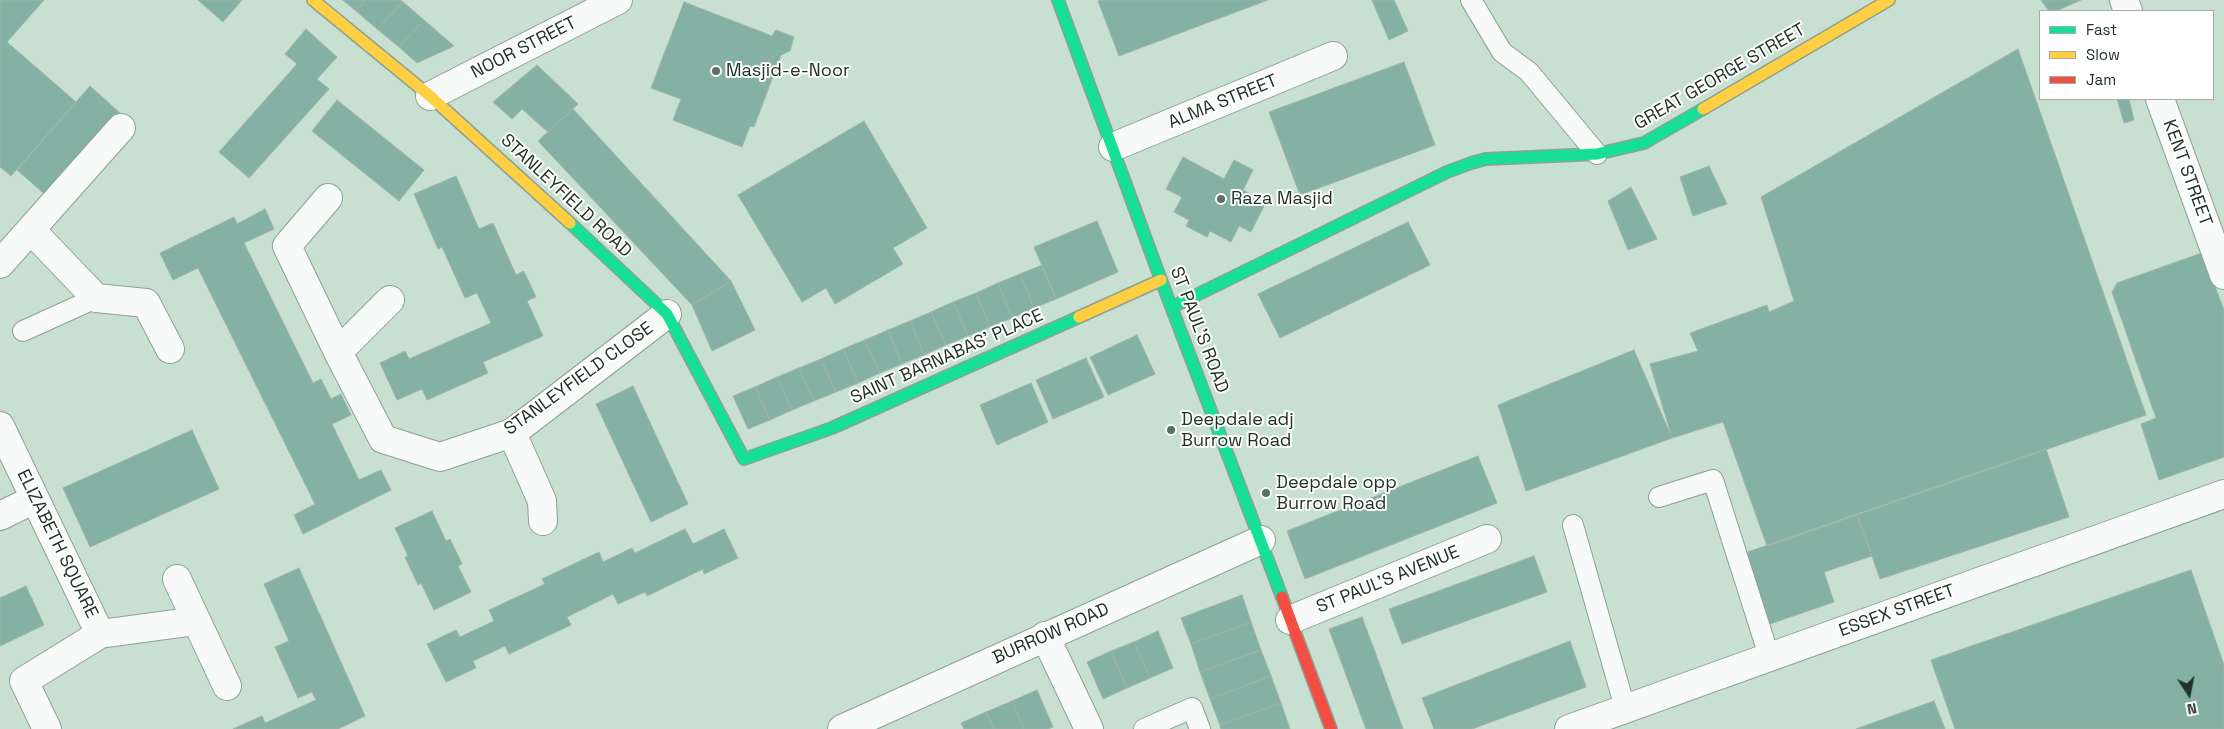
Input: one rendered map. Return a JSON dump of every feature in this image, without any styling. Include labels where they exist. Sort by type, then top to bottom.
[{"type":"street","name":"STANLEYFIELD ROAD","points":[[313,0],[430,96],[533,188],[667,314],[744,459]]},
{"type":"street","name":"NOOR STREET","points":[[430,96],[618,0]]},
{"type":"street","name":"ST PAUL'S ROAD","points":[[1058,0],[1161,280],[1331,729]]},
{"type":"street","name":"GREAT GEORGE STREET","points":[[1172,307],[1447,172],[1470,163],[1486,159],[1597,154],[1644,143],[1889,0]]},
{"type":"street","name":"ALMA STREET","points":[[1113,147],[1332,56]]},
{"type":"street","name":"KENT STREET","points":[[2160,100],[2224,275]]},
{"type":"street","points":[[5,258],[121,128]]},
{"type":"street","name":"STANLEYFIELD CLOSE","points":[[328,198],[287,246],[383,440],[440,457],[512,433],[667,314]]},
{"type":"street","points":[[31,230],[96,298],[146,302],[170,349]]},
{"type":"street","name":"SAINT BARNABAS' PLACE","points":[[744,459],[832,428],[1161,280]]},
{"type":"street","points":[[338,352],[390,300]]},
{"type":"street","name":"ELIZABETH SQUARE","points":[[0,426],[100,634]]},
{"type":"street","points":[[512,433],[542,501],[543,521]]},
{"type":"street","name":"ESSEX STREET","points":[[1569,729],[2224,494]]},
{"type":"street","points":[[0,516],[35,499]]},
{"type":"street","name":"ST PAUL'S AVENUE","points":[[1290,620],[1486,539]]},
{"type":"street","name":"BURROW ROAD","points":[[842,729],[871,723],[1046,636],[1261,540]]},
{"type":"street","points":[[177,579],[227,686]]},
{"type":"street","points":[[48,729],[24,681],[100,634],[196,621]]},
{"type":"street","points":[[1046,636],[1089,729]]},
{"type":"lane","points":[[1471,0],[1502,52],[1529,72],[1597,154]]},
{"type":"lane","points":[[23,331],[96,298]]},
{"type":"lane","points":[[1660,497],[1713,480],[1769,656]]},
{"type":"lane","points":[[1573,525],[1625,708]]},
{"type":"lane","points":[[1144,729],[1192,708],[1200,729]]},
{"type":"building","points":[[0,0],[44,0],[7,42],[76,102],[11,176],[0,167]]},
{"type":"building","points":[[198,0],[242,0],[223,22]]},
{"type":"building","points":[[343,0],[366,0],[356,11]]},
{"type":"building","points":[[366,0],[400,0],[403,2],[377,29],[356,11]]},
{"type":"building","points":[[1268,0],[1119,56],[1098,1]]},
{"type":"building","points":[[1372,0],[1394,0],[1408,31],[1389,40]]},
{"type":"building","points":[[2041,0],[2081,0],[2058,10],[2048,10]]},
{"type":"building","points":[[403,2],[424,20],[399,47],[377,29]]},
{"type":"building","name":"Masjid-e-Noor","points":[[684,2],[772,36],[776,30],[794,37],[790,51],[781,55],[754,127],[750,126],[742,147],[673,120],[681,99],[651,88]]},
{"type":"building","points":[[424,20],[454,46],[417,63],[399,47]]},
{"type":"building","points":[[306,29],[337,57],[317,79],[329,89],[249,178],[219,152],[297,64],[285,54]]},
{"type":"building","points":[[2018,49],[2146,415],[1767,546],[1723,422],[1672,438],[1650,364],[1698,351],[1690,333],[1767,305],[1769,312],[1794,301],[1761,197]]},
{"type":"building","points":[[1404,62],[1435,145],[1300,195],[1269,112]]},
{"type":"building","points":[[537,65],[578,104],[548,132],[522,109],[512,119],[493,102]]},
{"type":"building","points":[[90,86],[121,114],[48,197],[17,170]]},
{"type":"building","points":[[337,100],[424,170],[399,201],[312,131]]},
{"type":"building","points":[[2117,100],[2129,100],[2134,120],[2124,123]]},
{"type":"building","points":[[573,109],[731,281],[692,305],[538,141]]},
{"type":"building","points":[[864,121],[927,228],[893,248],[903,264],[835,304],[826,288],[802,302],[738,195]]},
{"type":"building","name":"Raza Masjid","points":[[1183,157],[1224,179],[1234,160],[1253,170],[1243,190],[1266,202],[1251,232],[1239,226],[1231,242],[1210,231],[1207,237],[1186,226],[1189,220],[1174,212],[1182,197],[1166,189]]},
{"type":"building","points":[[1709,166],[1727,204],[1693,216],[1680,177]]},
{"type":"building","points":[[456,176],[479,229],[493,223],[516,275],[524,271],[536,297],[527,301],[543,336],[483,362],[488,373],[427,400],[422,389],[397,400],[380,363],[405,351],[409,359],[491,323],[477,293],[465,298],[442,247],[438,249],[414,194]]},
{"type":"building","points":[[1631,187],[1657,239],[1628,250],[1608,201]]},
{"type":"building","points":[[265,209],[274,229],[244,243],[313,383],[321,379],[331,399],[341,394],[351,415],[332,424],[359,480],[381,470],[391,490],[303,534],[294,515],[315,504],[198,268],[173,280],[160,253],[234,217],[237,224]]},
{"type":"building","points":[[1097,221],[1118,272],[1056,299],[1034,247]]},
{"type":"building","points":[[1408,222],[1430,265],[1280,338],[1258,294]]},
{"type":"building","points":[[2202,253],[2224,310],[2224,457],[2159,480],[2141,424],[2156,418],[2112,292],[2117,283]]},
{"type":"building","points":[[1042,265],[1056,299],[1034,308],[1020,274]]},
{"type":"building","points":[[1020,274],[1034,308],[1012,318],[998,283]]},
{"type":"building","points":[[731,281],[755,330],[712,351],[692,305]]},
{"type":"building","points":[[998,283],[1012,318],[990,327],[976,293]]},
{"type":"building","points":[[976,293],[990,327],[968,336],[953,302]]},
{"type":"building","points":[[953,302],[968,336],[946,345],[931,312]]},
{"type":"building","points":[[931,312],[946,345],[924,355],[910,321]]},
{"type":"building","points":[[910,321],[924,355],[902,364],[888,330]]},
{"type":"building","points":[[888,330],[902,364],[880,373],[865,340]]},
{"type":"building","points":[[1137,335],[1155,374],[1108,395],[1090,357]]},
{"type":"building","points":[[865,340],[880,373],[858,383],[843,349]]},
{"type":"building","points":[[843,349],[858,383],[836,392],[821,359]]},
{"type":"building","points":[[1634,350],[1672,438],[1526,491],[1498,405]]},
{"type":"building","points":[[1086,358],[1104,397],[1053,419],[1036,380]]},
{"type":"building","points":[[821,359],[836,392],[814,401],[799,368]]},
{"type":"building","points":[[799,368],[814,401],[792,410],[777,377]]},
{"type":"building","points":[[777,377],[792,410],[770,420],[755,387]]},
{"type":"building","points":[[1031,383],[1048,422],[997,445],[980,405]]},
{"type":"building","points":[[633,386],[688,504],[651,522],[596,404]]},
{"type":"building","points":[[755,387],[770,420],[748,429],[733,396]]},
{"type":"building","points":[[192,430],[219,489],[90,547],[63,488]]},
{"type":"building","points":[[2046,449],[2069,517],[1880,579],[1857,514]]},
{"type":"building","points":[[1478,456],[1497,503],[1305,579],[1287,531]]},
{"type":"building","points":[[432,511],[446,541],[450,539],[462,564],[458,566],[471,592],[434,610],[421,583],[418,585],[405,557],[408,556],[395,528]]},
{"type":"building","points":[[1857,514],[1872,556],[1824,572],[1834,602],[1767,625],[1742,554]]},
{"type":"building","points":[[685,529],[693,544],[724,529],[738,558],[704,574],[703,569],[647,596],[645,592],[618,604],[613,594],[567,617],[571,625],[509,654],[505,646],[473,661],[476,668],[446,682],[427,644],[456,630],[460,637],[494,621],[489,610],[545,584],[542,579],[599,552],[603,562],[632,548],[635,553]]},
{"type":"building","points":[[1534,556],[1547,592],[1402,644],[1389,609]]},
{"type":"building","points":[[299,568],[365,716],[338,729],[233,729],[262,716],[265,723],[316,700],[312,692],[298,698],[275,647],[289,641],[264,584]]},
{"type":"building","points":[[2191,570],[2224,665],[2224,729],[1955,729],[1931,660]]},
{"type":"building","points":[[26,586],[44,625],[0,646],[0,598]]},
{"type":"building","points":[[1242,595],[1251,622],[1191,644],[1181,618]]},
{"type":"building","points":[[1362,617],[1403,729],[1366,729],[1329,629]]},
{"type":"building","points":[[1251,622],[1261,650],[1200,672],[1191,644]]},
{"type":"building","points":[[1158,631],[1173,668],[1150,678],[1134,642]]},
{"type":"building","points":[[1570,641],[1586,687],[1472,729],[1434,729],[1422,698]]},
{"type":"building","points":[[1134,642],[1150,678],[1127,688],[1111,651]]},
{"type":"building","points":[[1261,650],[1271,676],[1210,699],[1200,672]]},
{"type":"building","points":[[1111,651],[1127,688],[1103,699],[1087,662]]},
{"type":"building","points":[[1271,676],[1281,703],[1220,725],[1210,699]]},
{"type":"building","points":[[1037,690],[1053,727],[1048,729],[1024,729],[1012,701]]},
{"type":"building","points":[[1012,701],[1024,729],[994,729],[986,712]]},
{"type":"building","points":[[1934,701],[1945,729],[1856,729]]},
{"type":"building","points":[[1281,703],[1290,729],[1221,729],[1220,725]]},
{"type":"building","points":[[986,712],[994,729],[964,729],[961,723]]},
{"type":"traffic: fast","points":[[1058,0],[1161,280],[1282,597]]},
{"type":"traffic: fast","points":[[1172,307],[1447,172],[1471,163],[1486,159],[1597,154],[1644,143],[1703,109]]},
{"type":"traffic: fast","points":[[570,223],[667,314],[744,459],[832,428],[1079,317]]},
{"type":"traffic: slow","points":[[313,0],[430,96],[570,223]]},
{"type":"traffic: slow","points":[[1703,109],[1889,0]]},
{"type":"traffic: slow","points":[[1079,317],[1161,280]]},
{"type":"traffic: jam","points":[[1282,597],[1331,729]]},
{"type":"place","name":"Masjid-e-Noor","points":[[716,71]]},
{"type":"place","name":"Raza Masjid","points":[[1221,199]]},
{"type":"place","name":"Deepdale adj Burrow Road","points":[[1171,430]]},
{"type":"place","name":"Deepdale opp Burrow Road","points":[[1266,493]]}]
